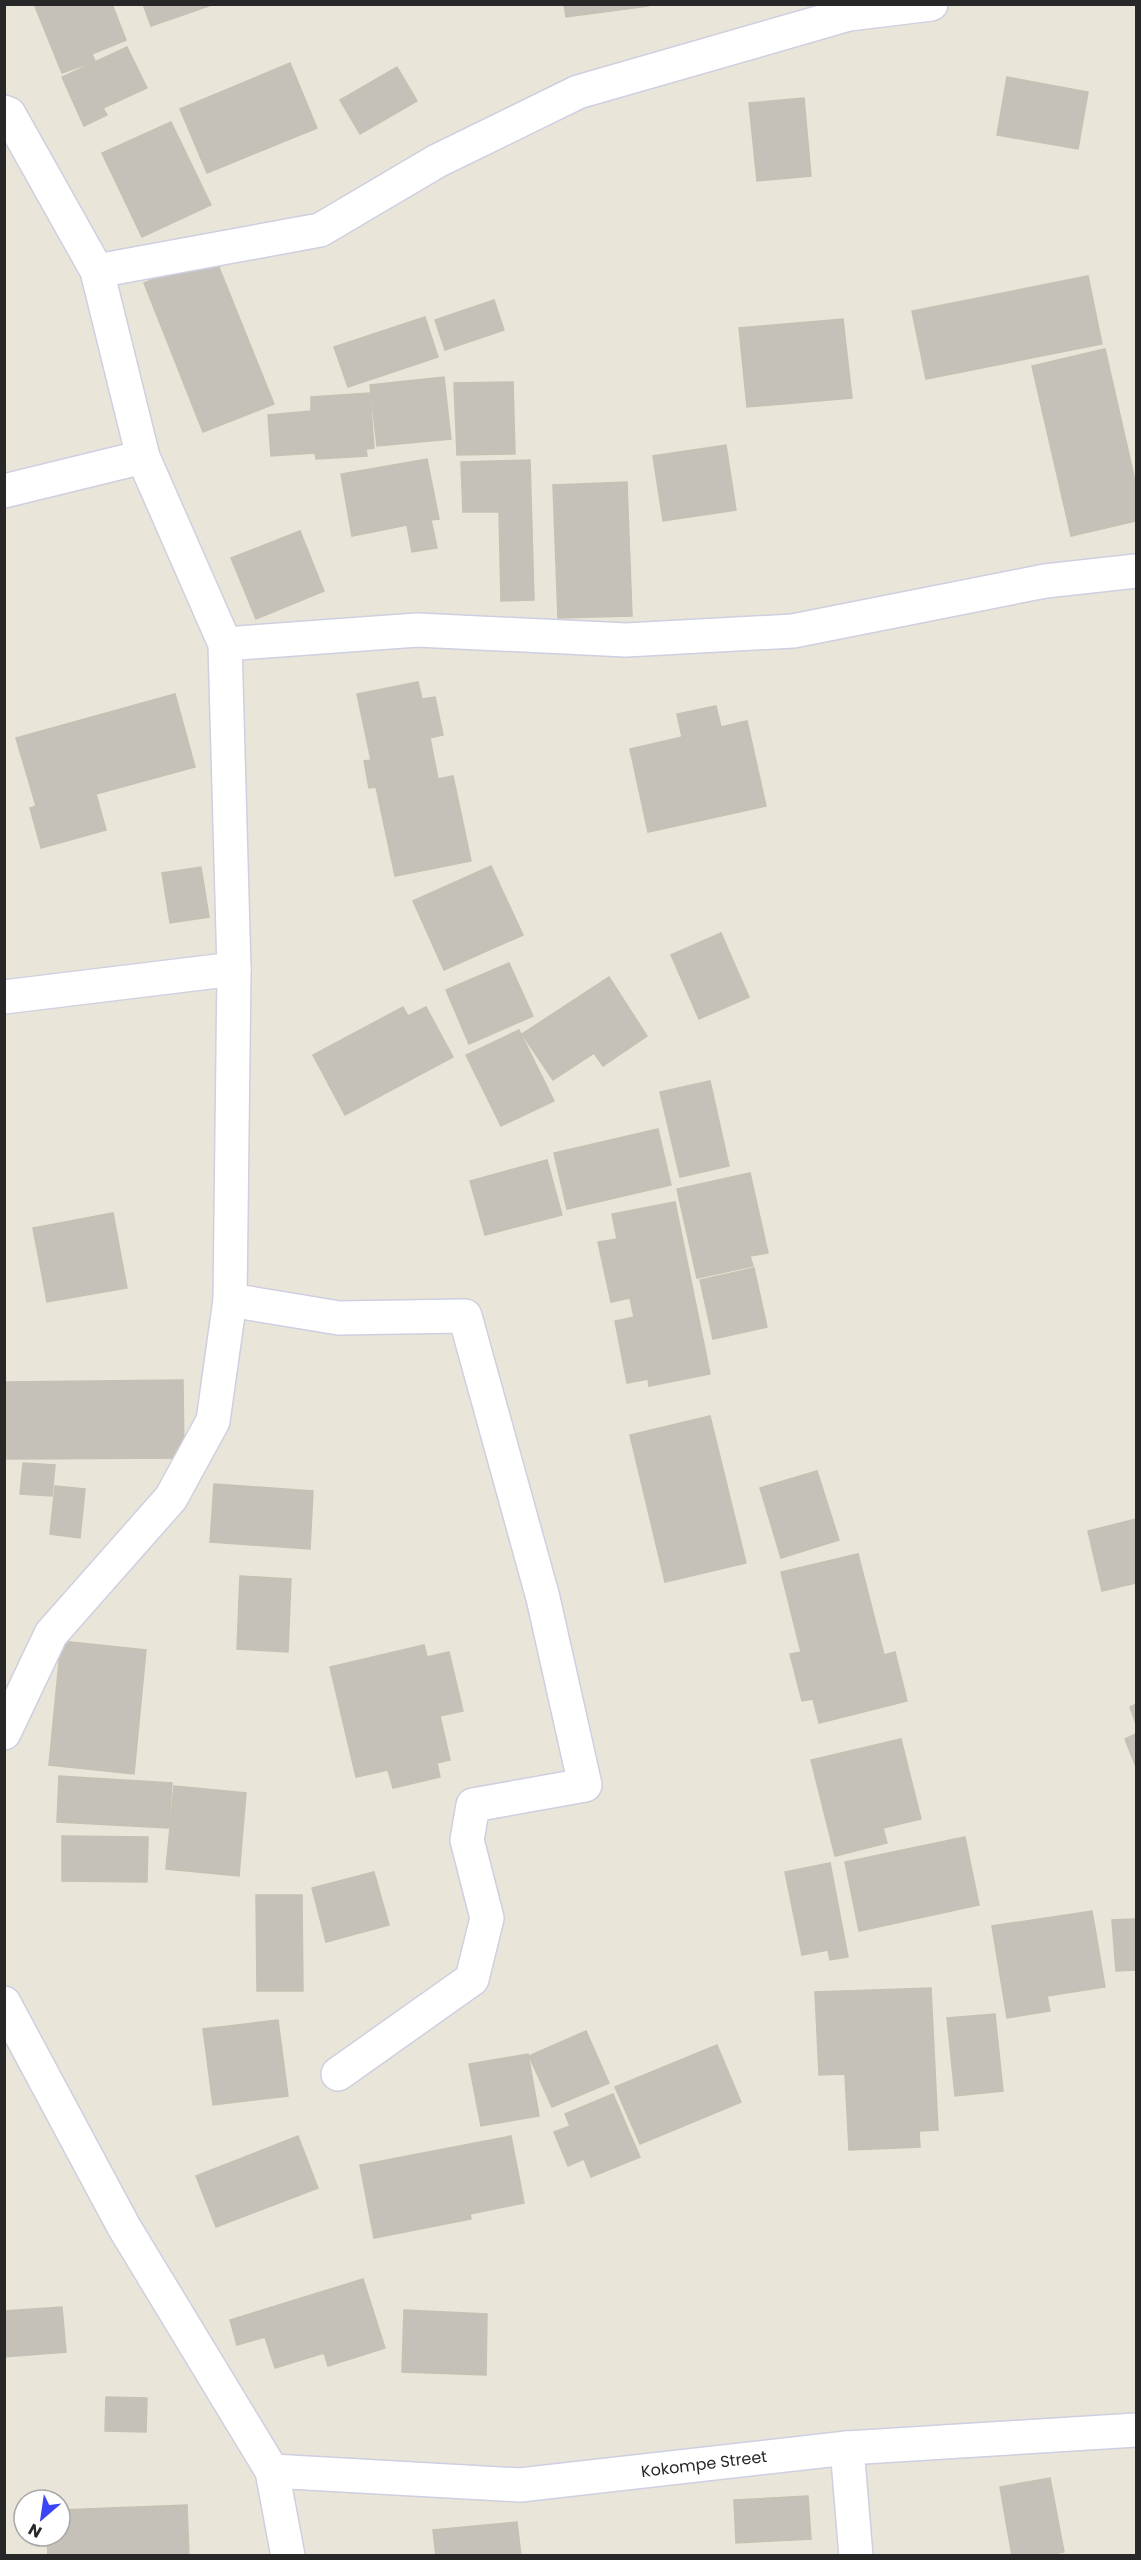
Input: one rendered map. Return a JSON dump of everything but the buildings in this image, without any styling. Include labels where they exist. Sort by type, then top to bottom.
[{"type":"street","points":[[97,271],[321,230],[437,161],[578,92],[848,9],[931,4]]},
{"type":"street","points":[[4,112],[9,114],[97,271],[143,457],[225,644],[234,969],[230,1300],[213,1420],[171,1498],[51,1634],[4,1732]]},
{"type":"street","points":[[4,491],[143,457]]},
{"type":"street","points":[[225,644],[417,630],[626,640],[793,631],[1045,581],[1137,571]]},
{"type":"street","points":[[4,997],[234,969]]},
{"type":"street","points":[[230,1300],[339,1318],[465,1316],[543,1598],[585,1785],[473,1805],[466,1840],[487,1918],[472,1979],[338,2074]]},
{"type":"street","points":[[4,2003],[124,2227],[272,2471],[288,2556]]},
{"type":"street","name":"Kokompe Street","points":[[272,2471],[520,2485],[847,2448],[1137,2430]]},
{"type":"street","points":[[847,2448],[856,2556]]}]
